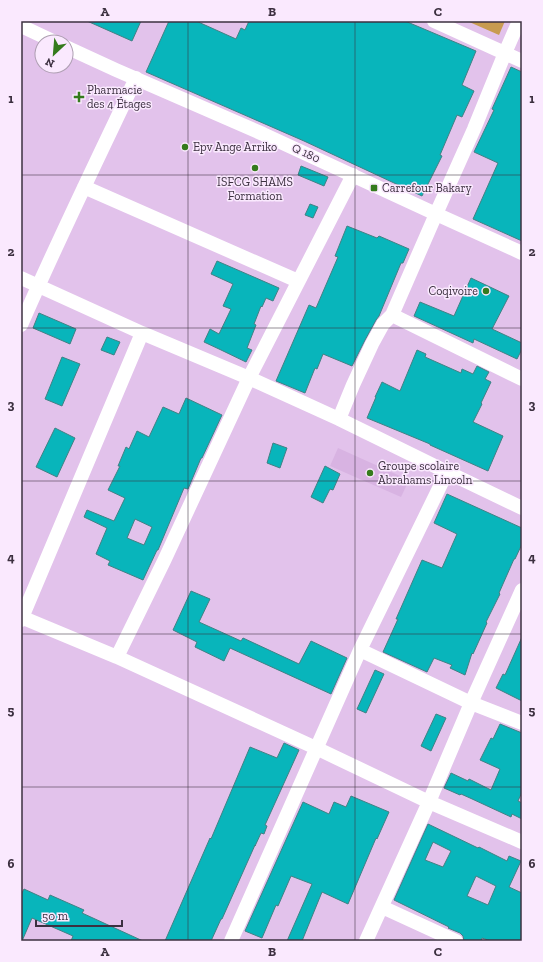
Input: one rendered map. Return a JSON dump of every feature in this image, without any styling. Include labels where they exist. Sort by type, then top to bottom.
[{"type":"street","points":[[434,21],[522,61]]},
{"type":"street","points":[[340,419],[353,385],[372,344],[383,324],[392,316],[474,129],[519,21]]},
{"type":"street","points":[[23,31],[34,35]]},
{"type":"street","name":"Q 180","points":[[74,51],[263,134],[522,253]]},
{"type":"street","points":[[21,325],[136,78]]},
{"type":"street","points":[[117,657],[164,561],[249,378],[353,175]]},
{"type":"street","points":[[84,187],[298,281]]},
{"type":"street","points":[[21,278],[142,333],[249,378],[340,419],[522,508]]},
{"type":"street","points":[[392,316],[522,379]]},
{"type":"street","points":[[142,333],[21,618],[117,657],[316,748],[429,802],[522,842]]},
{"type":"street","points":[[231,941],[360,650],[447,472]]},
{"type":"street","points":[[366,941],[429,802],[472,702],[521,597]]},
{"type":"street","points":[[360,650],[472,702],[522,723]]},
{"type":"street","points":[[382,907],[456,941]]},
{"type":"shaded area","points":[[467,21],[505,21],[499,35]]},
{"type":"shaded area","name":"Groupe scolaire Abrahams Lincoln","points":[[338,448],[409,480],[401,497],[330,466]]},
{"type":"building","points":[[87,21],[141,21],[132,41]]},
{"type":"building","points":[[169,21],[196,21],[236,39],[241,28],[245,30],[249,21],[405,21],[476,51],[462,85],[474,91],[462,117],[457,115],[440,155],[442,156],[422,196],[304,141],[146,72]]},
{"type":"building","points":[[511,67],[522,72],[522,241],[473,219],[498,163],[474,152],[494,110],[492,109]]},
{"type":"building","points":[[301,166],[328,177],[324,186],[298,175]]},
{"type":"building","points":[[310,204],[318,207],[313,218],[305,215]]},
{"type":"building","points":[[347,226],[377,238],[379,236],[409,249],[403,263],[401,263],[379,316],[352,366],[323,354],[317,369],[315,368],[305,393],[276,381],[309,305],[316,308],[338,257],[335,256]]},
{"type":"building","points":[[217,261],[279,288],[273,301],[266,298],[262,307],[261,306],[254,324],[256,325],[247,348],[252,350],[246,362],[204,342],[210,329],[219,334],[231,309],[223,306],[233,284],[211,274]]},
{"type":"building","points":[[471,278],[509,296],[492,329],[522,343],[522,349],[517,359],[474,339],[473,343],[414,316],[420,302],[454,316]]},
{"type":"building","points":[[39,313],[76,329],[70,344],[33,328]]},
{"type":"building","points":[[107,337],[120,342],[114,355],[101,350]]},
{"type":"building","points":[[417,350],[426,354],[425,357],[461,373],[462,369],[473,374],[477,366],[489,372],[485,379],[491,382],[473,422],[503,436],[488,471],[430,444],[367,418],[382,382],[400,391]]},
{"type":"building","points":[[62,357],[80,364],[62,406],[45,399]]},
{"type":"building","points":[[186,398],[222,415],[188,489],[184,488],[158,550],[143,580],[108,565],[110,561],[96,554],[107,528],[84,517],[87,510],[114,521],[125,498],[108,490],[120,466],[118,466],[126,447],[129,449],[137,431],[149,437],[163,407],[179,414]],"holes":[[[135,519],[152,527],[144,545],[127,538]]]},
{"type":"building","points":[[55,428],[75,438],[57,477],[36,467]]},
{"type":"building","points":[[273,443],[287,448],[280,468],[267,463]]},
{"type":"building","points":[[325,466],[340,474],[333,490],[330,489],[323,503],[311,497]]},
{"type":"building","points":[[447,494],[522,528],[522,544],[514,559],[473,654],[472,653],[465,675],[450,668],[452,665],[434,658],[427,672],[383,652],[422,560],[442,568],[457,534],[434,523]]},
{"type":"building","points":[[191,591],[210,599],[199,622],[241,641],[243,638],[299,664],[311,641],[347,658],[331,694],[230,648],[224,661],[195,647],[197,642],[173,630]]},
{"type":"building","points":[[522,637],[522,701],[496,688],[503,674],[505,675]]},
{"type":"building","points":[[375,670],[384,674],[366,713],[357,709]]},
{"type":"building","points":[[436,714],[446,718],[431,751],[421,746]]},
{"type":"building","points":[[500,724],[522,733],[522,792],[518,801],[522,803],[522,819],[512,814],[511,817],[461,794],[460,795],[444,788],[451,773],[468,781],[469,779],[491,790],[500,769],[480,760]]},
{"type":"building","points":[[284,743],[299,750],[265,825],[267,826],[264,834],[261,833],[255,845],[211,941],[165,941],[250,747],[277,758]]},
{"type":"building","points":[[351,796],[389,812],[377,839],[376,838],[348,904],[322,892],[302,941],[287,941],[312,884],[291,876],[278,906],[276,905],[262,938],[245,931],[303,802],[329,814],[334,802],[346,807]]},
{"type":"building","points":[[428,824],[507,861],[509,856],[521,861],[509,887],[522,893],[522,936],[520,941],[491,941],[482,938],[481,941],[464,941],[463,936],[460,933],[394,900]],"holes":[[[433,842],[451,851],[443,867],[425,860]],[[476,876],[496,886],[488,905],[467,896]]]},
{"type":"building","points":[[24,889],[48,900],[50,895],[84,910],[82,913],[143,941],[71,941],[73,936],[32,918],[21,941],[21,895]]},
{"type":"place","name":"Pharmacie des 4 Étages","points":[[79,97]]},
{"type":"place","name":"Epv Ange Arriko","points":[[185,147]]},
{"type":"place","name":"ISFCG SHAMS Formation","points":[[255,168]]},
{"type":"place","name":"Carrefour Bakary","points":[[374,188]]},
{"type":"place","name":"Coqivoire","points":[[486,291]]},
{"type":"place","name":"Groupe scolaire Abrahams Lincoln","points":[[370,473]]}]
